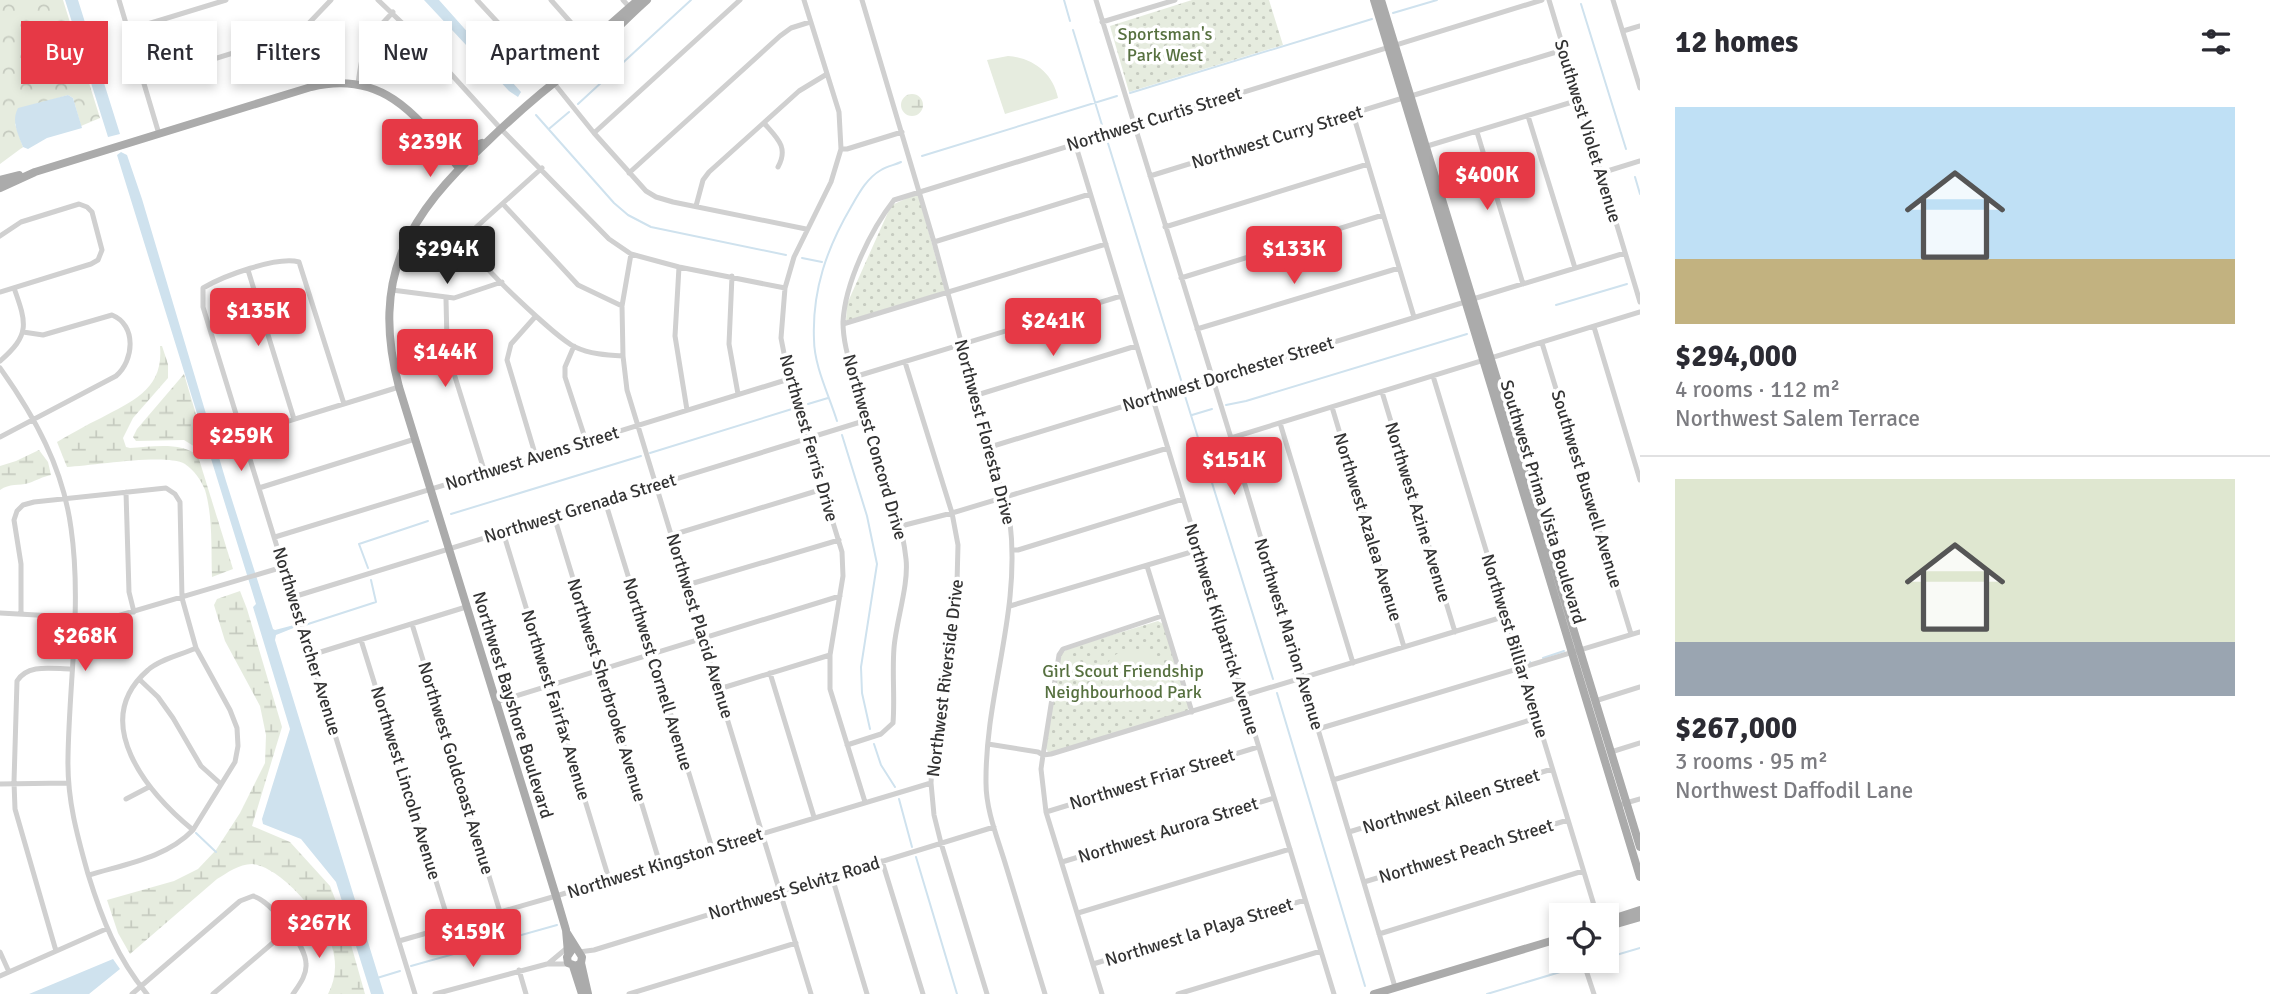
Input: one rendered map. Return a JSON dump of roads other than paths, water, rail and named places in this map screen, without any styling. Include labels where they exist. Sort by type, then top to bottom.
[{"type":"main road","points":[[621,21],[638,0]]},
{"type":"main road","points":[[618,21],[648,0]]},
{"type":"main road","points":[[1374,0],[1392,46]]},
{"type":"main road","points":[[1381,0],[1407,97],[1470,299]]},
{"type":"main road","points":[[0,180],[35,172],[323,84],[358,85],[381,91],[399,102],[434,137],[459,168]]},
{"type":"main road","name":"Northwest Bayshore Boulevard","points":[[551,84],[459,168],[420,215],[399,260],[392,290],[391,344],[399,387],[572,952]]},
{"type":"main road","points":[[434,137],[462,150],[488,141]]},
{"type":"main road","points":[[1423,148],[1452,257],[1457,261],[1470,299]]},
{"type":"main road","points":[[0,188],[35,172]]},
{"type":"main road","name":"Southwest Prima Vista Boulevard","points":[[1470,299],[1576,651]]},
{"type":"main road","points":[[1576,651],[1611,752],[1640,877]]},
{"type":"main road","points":[[1576,651],[1623,804],[1640,847]]},
{"type":"main road","points":[[1619,917],[1640,910]]},
{"type":"main road","points":[[1619,923],[1640,917]]},
{"type":"main road","points":[[1374,994],[1549,942]]},
{"type":"main road","points":[[572,952],[567,959],[576,963]]},
{"type":"main road","points":[[572,952],[588,994]]},
{"type":"main road","points":[[576,963],[576,976],[582,994]]},
{"type":"street","points":[[119,0],[125,21]]},
{"type":"street","points":[[157,21],[226,0]]},
{"type":"street","points":[[217,58],[285,37],[309,23],[331,0]]},
{"type":"street","points":[[378,0],[393,12],[501,129],[609,239],[631,254],[679,267],[785,288]]},
{"type":"street","points":[[477,0],[496,21]]},
{"type":"street","points":[[551,0],[570,21]]},
{"type":"street","points":[[623,0],[632,10]]},
{"type":"street","points":[[594,132],[740,0]]},
{"type":"street","name":"Northwest Ferris Drive","points":[[804,0],[839,112],[841,149],[831,182],[794,257],[785,288],[781,338],[789,379],[839,540],[843,564],[830,655],[830,689],[865,802]]},
{"type":"street","name":"Northwest Floresta Drive","points":[[862,0],[934,242],[1004,498],[1013,550],[1010,606],[988,744],[986,786],[994,827],[1045,994]]},
{"type":"street","name":"Northwest Marion Avenue","points":[[1096,0],[1231,438],[1395,987]]},
{"type":"street","points":[[1102,22],[1175,0]]},
{"type":"street","name":"Northwest Curtis Street","points":[[919,190],[1542,0]]},
{"type":"street","name":"Southwest Violet Avenue","points":[[1549,0],[1640,302]]},
{"type":"street","points":[[1613,0],[1639,84]]},
{"type":"street","points":[[358,85],[366,43],[393,12]]},
{"type":"street","points":[[629,173],[780,36],[791,28],[810,22]]},
{"type":"street","points":[[1623,31],[1640,26]]},
{"type":"street","name":"Northwest Curry Street","points":[[1150,176],[1563,50]]},
{"type":"street","points":[[696,206],[703,180],[709,172],[799,91],[827,74]]},
{"type":"street","points":[[144,84],[159,134]]},
{"type":"street","points":[[555,84],[629,173],[646,191],[656,197],[806,229]]},
{"type":"street","points":[[1423,148],[1579,100]]},
{"type":"street","points":[[1353,114],[1414,317]]},
{"type":"street","points":[[1528,116],[1575,268]]},
{"type":"street","points":[[764,123],[783,147],[783,156],[778,167]]},
{"type":"street","points":[[841,149],[902,132]]},
{"type":"street","points":[[1477,132],[1523,284]]},
{"type":"street","name":"Northwest Kilpatrick Avenue","points":[[1075,143],[1334,994]]},
{"type":"street","points":[[1601,173],[1640,161]]},
{"type":"street","points":[[1165,228],[1368,164]]},
{"type":"street","points":[[542,168],[474,230],[470,236],[473,250],[536,317],[574,346],[600,355],[623,356]]},
{"type":"street","name":"Northwest Concord Drive","points":[[847,745],[881,734],[893,723],[894,646],[907,562],[901,526],[847,355],[843,324],[845,303],[856,270],[894,200],[919,190]]},
{"type":"street","points":[[934,242],[1090,194]]},
{"type":"street","points":[[0,236],[12,226],[33,217],[79,204],[92,212],[102,244],[101,255],[92,264],[0,292]]},
{"type":"street","points":[[503,204],[578,285],[622,306]]},
{"type":"street","points":[[1181,278],[1383,215]]},
{"type":"street","points":[[843,324],[1106,244]]},
{"type":"street","name":"Northwest Dorchester Street","points":[[990,447],[1625,253]]},
{"type":"street","name":"Northwest Placid Avenue","points":[[631,254],[622,306],[627,390],[811,994]]},
{"type":"street","points":[[294,419],[248,270],[281,260],[299,262],[344,404]]},
{"type":"street","points":[[679,267],[675,336],[687,410]]},
{"type":"street","points":[[1196,329],[1399,268]]},
{"type":"street","name":"Northwest Archer Avenue","points":[[248,270],[203,288],[202,307],[415,994]]},
{"type":"street","points":[[732,276],[729,344],[738,394]]},
{"type":"street","points":[[392,290],[446,299],[502,282]]},
{"type":"street","points":[[0,361],[15,348],[23,332],[24,324],[14,288]]},
{"type":"street","points":[[854,377],[1121,296]]},
{"type":"street","points":[[446,299],[447,343],[451,363],[485,473]]},
{"type":"street","points":[[1231,438],[1640,312]]},
{"type":"street","points":[[0,437],[116,376],[127,365],[130,345],[125,326],[112,315],[43,334],[23,332]]},
{"type":"street","points":[[536,317],[511,344],[507,360],[536,457]]},
{"type":"street","points":[[1594,327],[1640,481]]},
{"type":"street","name":"Southwest Buswell Avenue","points":[[1542,343],[1631,634]]},
{"type":"street","points":[[574,346],[565,367],[565,377],[586,441]]},
{"type":"street","points":[[977,395],[1136,346]]},
{"type":"street","name":"Northwest Riverside Drive","points":[[905,362],[952,513],[958,545],[957,583],[933,749],[931,783],[941,843],[987,994]]},
{"type":"street","points":[[0,368],[34,419],[55,464],[65,499],[74,560],[67,783],[74,828],[106,929],[122,960],[147,994]]},
{"type":"street","name":"Northwest Billiar Avenue","points":[[1433,376],[1593,903]]},
{"type":"street","name":"Northwest Avens Street","points":[[275,537],[789,379]]},
{"type":"street","points":[[243,435],[399,387]]},
{"type":"street","name":"Northwest Azine Avenue","points":[[1382,392],[1455,632]]},
{"type":"street","name":"Northwest Azalea Avenue","points":[[1332,407],[1404,647]]},
{"type":"street","name":"Northwest Grenada Street","points":[[293,597],[867,420]]},
{"type":"street","points":[[1280,423],[1353,663]]},
{"type":"street","points":[[259,488],[415,439]]},
{"type":"street","points":[[901,526],[1168,448]]},
{"type":"street","points":[[22,613],[21,564],[14,520],[23,505],[166,488],[175,494],[180,502],[182,598],[196,648],[237,728],[238,746],[234,762],[193,831],[176,846],[153,856],[89,875]]},
{"type":"street","points":[[672,535],[823,489]]},
{"type":"street","points":[[127,492],[129,592],[134,612]]},
{"type":"street","points":[[1013,550],[1183,499]]},
{"type":"street","name":"Northwest Cornell Avenue","points":[[605,501],[712,848]]},
{"type":"street","name":"Northwest Sherbrooke Avenue","points":[[554,516],[660,864]]},
{"type":"street","name":"Northwest Fairfax Avenue","points":[[503,532],[609,879]]},
{"type":"street","points":[[687,585],[839,540]]},
{"type":"street","points":[[1010,606],[1198,550]]},
{"type":"street","points":[[1147,566],[1192,712]]},
{"type":"street","points":[[0,613],[114,617],[284,567]]},
{"type":"street","points":[[496,702],[840,596]]},
{"type":"street","points":[[310,655],[466,607]]},
{"type":"street","points":[[1102,994],[1046,812],[1041,769],[1043,755],[1059,655],[1063,649],[1162,616]]},
{"type":"street","points":[[988,744],[1043,755],[1051,754],[1506,617]]},
{"type":"street","name":"Northwest Goldcoast Avenue","points":[[412,624],[500,912]]},
{"type":"street","points":[[1318,729],[1640,632]]},
{"type":"street","name":"Northwest Lincoln Avenue","points":[[361,640],[450,926]]},
{"type":"street","points":[[193,831],[170,811],[149,787],[134,761],[121,720],[125,700],[150,668],[196,648]]},
{"type":"street","points":[[719,689],[830,655]]},
{"type":"street","points":[[56,951],[15,809],[17,681],[29,670],[72,669]]},
{"type":"street","points":[[771,673],[814,817]]},
{"type":"street","points":[[139,679],[158,697],[173,718],[201,766],[221,784]]},
{"type":"street","points":[[1595,701],[1640,687]]},
{"type":"street","points":[[1333,780],[1537,718]]},
{"type":"street","points":[[1611,752],[1640,743]]},
{"type":"street","name":"Northwest Friar Street","points":[[1046,812],[1258,747]]},
{"type":"street","name":"Northwest Aileen Street","points":[[1349,832],[1552,769]]},
{"type":"street","points":[[0,784],[67,783]]},
{"type":"street","name":"Northwest Kingston Street","points":[[399,941],[931,783]]},
{"type":"street","points":[[126,799],[149,787]]},
{"type":"street","name":"Northwest Aurora Street","points":[[1062,862],[1274,798]]},
{"type":"street","points":[[1623,804],[1640,799]]},
{"type":"street","name":"Northwest Peach Street","points":[[1364,882],[1568,820]]},
{"type":"street","name":"Northwest Selvitz Road","points":[[548,964],[572,952],[594,950],[994,827]]},
{"type":"street","points":[[1078,913],[1290,849]]},
{"type":"street","points":[[882,861],[923,994]]},
{"type":"street","points":[[1380,934],[1583,871]]},
{"type":"street","points":[[832,877],[867,994]]},
{"type":"street","points":[[132,994],[246,897],[253,896],[262,900],[302,947],[306,962],[304,976],[293,994]]},
{"type":"street","name":"Northwest la Playa Street","points":[[1093,964],[1305,900]]},
{"type":"street","points":[[0,975],[106,929]]},
{"type":"street","points":[[213,994],[289,929]]},
{"type":"street","points":[[629,994],[644,992],[796,943]]},
{"type":"street","name":"Northwest Selvitz Road","points":[[435,994],[519,970],[548,964],[576,963],[594,950]]},
{"type":"street","points":[[1178,994],[1321,951]]},
{"type":"street","points":[[0,952],[9,972]]},
{"type":"street","points":[[548,964],[567,968],[576,976]]},
{"type":"street","points":[[519,970],[526,994]]},
{"type":"street","points":[[1587,973],[1594,994]]},
{"type":"water","points":[[65,0],[78,0],[85,21],[72,21]]},
{"type":"water","points":[[424,0],[439,0],[466,30],[466,45],[452,30],[452,21],[444,21]]},
{"type":"water","points":[[91,84],[104,84],[120,134],[108,137]]},
{"type":"water","points":[[502,84],[514,84],[521,92],[518,97]]},
{"type":"water","points":[[68,95],[73,98],[82,128],[47,138],[28,149],[23,147],[15,123],[18,108]]},
{"type":"water","points":[[121,152],[127,155],[142,199],[273,629],[294,625],[296,627],[276,635],[275,640],[384,994],[371,994],[336,882],[301,839],[263,824],[262,819],[290,729],[253,607],[256,604],[117,155]]},
{"type":"water","points":[[113,959],[120,969],[89,994],[29,994]]},
{"type":"waterway","points":[[578,104],[691,0]]},
{"type":"waterway","points":[[1064,0],[1070,21]]},
{"type":"waterway","points":[[1393,13],[1437,0]]},
{"type":"waterway","points":[[1581,4],[1626,149]]},
{"type":"waterway","points":[[1130,93],[1372,19]]},
{"type":"waterway","points":[[1073,30],[1102,125]]},
{"type":"waterway","points":[[922,156],[1117,96]]},
{"type":"waterway","points":[[550,128],[569,112]]},
{"type":"waterway","points":[[536,115],[614,203],[628,215],[651,227],[786,255]]},
{"type":"waterway","points":[[1107,140],[1181,380]]},
{"type":"waterway","points":[[837,421],[819,370],[815,349],[814,321],[818,287],[828,254],[860,191],[876,173],[901,162]]},
{"type":"waterway","points":[[1635,177],[1640,194]]},
{"type":"waterway","points":[[802,258],[822,262]]},
{"type":"waterway","points":[[1556,305],[1627,284]]},
{"type":"waterway","points":[[1226,405],[1467,334]]},
{"type":"waterway","points":[[1185,396],[1273,679]]},
{"type":"waterway","points":[[808,404],[828,398]]},
{"type":"waterway","points":[[650,453],[792,409]]},
{"type":"waterway","points":[[1192,415],[1212,409]]},
{"type":"waterway","points":[[842,435],[867,516],[877,564],[861,667],[862,693],[870,729]]},
{"type":"waterway","points":[[451,514],[641,456]]},
{"type":"waterway","points":[[368,568],[359,544],[428,521]]},
{"type":"waterway","points":[[1496,572],[1522,658],[1525,662],[1530,662]]},
{"type":"waterway","points":[[305,625],[376,602],[371,580]]},
{"type":"waterway","points":[[1543,658],[1564,651]]},
{"type":"waterway","points":[[1277,693],[1365,986]]},
{"type":"waterway","points":[[874,744],[881,765],[895,787]]},
{"type":"waterway","points":[[899,799],[912,847]]},
{"type":"waterway","points":[[196,833],[216,852]]},
{"type":"waterway","points":[[916,857],[957,994]]},
{"type":"waterway","points":[[294,928],[313,912]]},
{"type":"waterway","points":[[411,966],[557,925]]},
{"type":"waterway","points":[[1619,954],[1640,948]]},
{"type":"waterway","points":[[377,978],[400,971]]},
{"type":"waterway","points":[[1487,994],[1557,973]]},
{"type":"park label","name":"Sportsman's Park West","points":[[1165,44]]},
{"type":"park label","name":"Girl Scout Friendship Neighbourhood Park","points":[[1123,681]]}]
